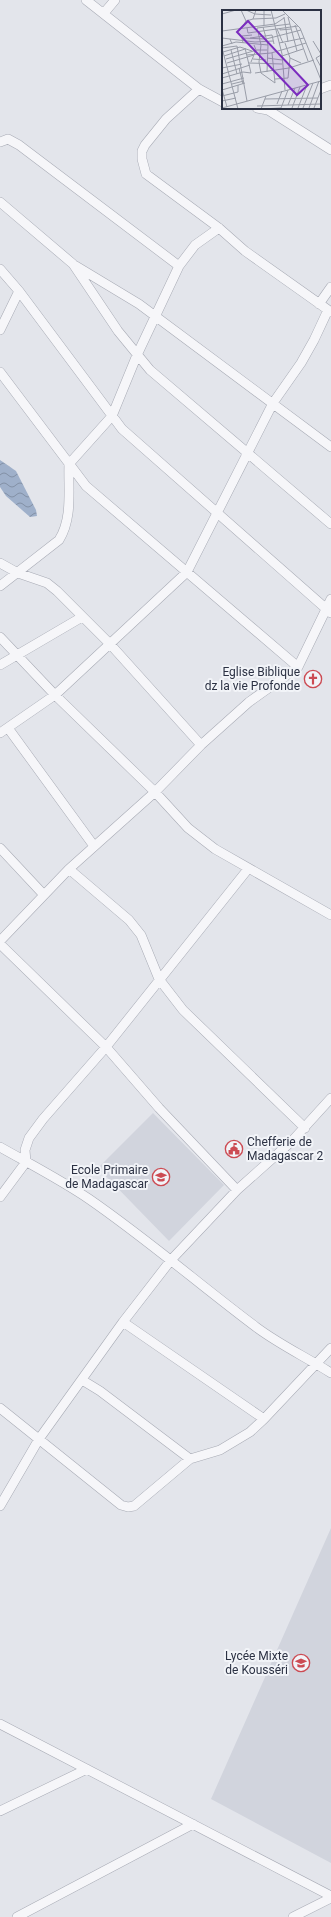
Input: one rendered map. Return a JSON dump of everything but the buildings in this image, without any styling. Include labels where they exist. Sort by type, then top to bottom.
[{"type":"street","points":[[86,0],[199,90],[222,102]]},
{"type":"street","points":[[104,13],[115,0]]},
{"type":"street","points":[[321,89],[331,85]]},
{"type":"street","points":[[0,733],[55,695],[187,572],[273,403],[301,363],[329,311],[245,251],[219,228],[146,174],[143,167],[142,152],[145,145],[166,119],[199,90]]},
{"type":"street","points":[[270,109],[331,150]]},
{"type":"street","points":[[0,142],[8,139],[18,145],[179,266]]},
{"type":"street","points":[[0,202],[73,264],[156,317],[331,447]]},
{"type":"street","points":[[0,586],[60,540],[63,534],[68,510],[69,464],[112,416],[137,355],[179,266],[195,245],[219,228]]},
{"type":"street","points":[[73,264],[99,305],[150,370],[331,524]]},
{"type":"street","points":[[0,269],[19,291],[122,429],[328,611]]},
{"type":"street","points":[[319,304],[331,287]]},
{"type":"street","points":[[0,330],[19,291]]},
{"type":"street","points":[[0,372],[86,486],[298,667]]},
{"type":"street","points":[[0,563],[18,573],[47,583],[110,644],[201,745]]},
{"type":"street","points":[[0,941],[69,869],[155,792],[201,745],[248,702],[298,667],[328,611],[331,599]]},
{"type":"street","points":[[0,666],[82,617]]},
{"type":"street","points":[[0,637],[55,695],[155,792],[188,828],[215,849],[331,915]]},
{"type":"street","points":[[8,728],[94,846]]},
{"type":"street","points":[[0,848],[44,895]]},
{"type":"street","points":[[69,869],[129,920],[141,935],[159,979],[183,1010],[305,1128]]},
{"type":"street","points":[[0,1197],[26,1162],[25,1150],[29,1138],[43,1119],[106,1047],[248,869]]},
{"type":"street","points":[[0,944],[106,1047],[160,1108],[237,1190]]},
{"type":"street","points":[[0,1506],[39,1439],[123,1322],[171,1260],[237,1190],[305,1128],[331,1098]]},
{"type":"street","points":[[0,1147],[90,1200],[171,1260],[256,1327],[286,1348],[331,1373]]},
{"type":"street","points":[[123,1322],[264,1419]]},
{"type":"street","points":[[0,1408],[121,1505],[128,1507],[134,1506],[190,1459],[220,1450],[250,1432],[331,1348]]},
{"type":"street","points":[[82,1380],[100,1391],[190,1459]]},
{"type":"street","points":[[0,1724],[331,1897]]},
{"type":"street","points":[[0,1811],[87,1769]]},
{"type":"street","points":[[17,1917],[193,1824]]},
{"type":"street","points":[[293,1917],[331,1897]]},
{"type":"shaded area","name":"Ecole Primaire de Madagascar","points":[[153,1113],[224,1185],[169,1241],[98,1168]]},
{"type":"shaded area","name":"Lycée Mixte de Kousséri","points":[[331,1528],[331,1863],[211,1799]]},
{"type":"water","points":[[0,460],[16,471],[36,510],[37,516],[30,517],[6,496],[0,487]]},
{"type":"place","name":"Eglise Biblique dz la vie Profonde","points":[[313,679]]},
{"type":"place","name":"Chefferie de Madagascar 2","points":[[234,1149]]},
{"type":"place","name":"Ecole Primaire de Madagascar","points":[[161,1177]]},
{"type":"place","name":"Lycée Mixte de Kousséri","points":[[301,1663]]}]
